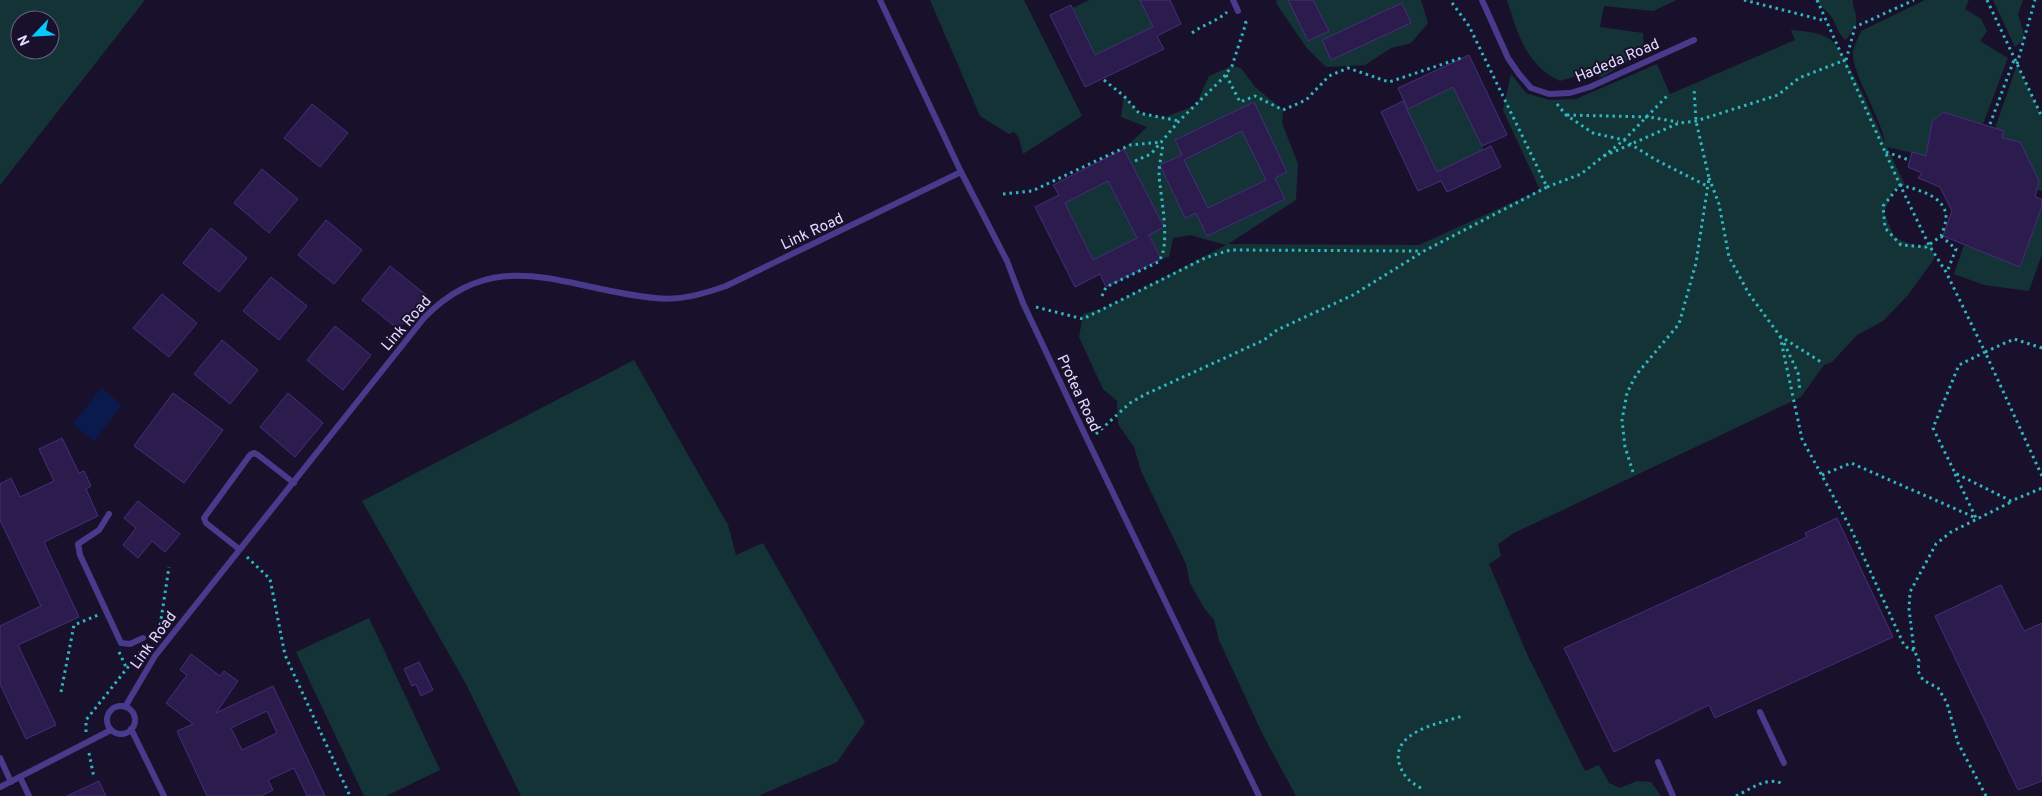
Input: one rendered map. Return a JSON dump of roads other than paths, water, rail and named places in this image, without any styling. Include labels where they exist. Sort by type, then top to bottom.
[{"type":"lane","name":"Protea Road","points":[[880,0],[961,172],[1007,261],[1023,304],[1259,796]]},
{"type":"lane","name":"Hadeda Road","points":[[1482,0],[1508,58],[1519,74],[1532,88],[1549,94],[1570,93],[1590,87],[1694,40]]},
{"type":"lane","name":"Link Road","points":[[125,707],[155,656],[424,318],[446,298],[474,283],[488,278],[518,274],[656,298],[692,296],[726,286],[961,172]]},
{"type":"lane","points":[[239,549],[206,522],[204,518],[250,455],[254,453],[258,455],[294,483]]},
{"type":"lane","points":[[109,514],[99,530],[81,540],[78,544],[80,555],[121,643],[130,644],[142,638]]},
{"type":"lane","points":[[0,787],[111,730],[124,734],[131,729],[135,716],[125,707],[116,707],[109,712],[107,721],[111,730]]},
{"type":"lane","points":[[1760,712],[1784,763]]},
{"type":"lane","points":[[131,729],[164,796]]},
{"type":"lane","points":[[0,758],[11,782]]},
{"type":"lane","points":[[1658,762],[1673,796]]},
{"type":"lane","points":[[20,777],[29,796]]},
{"type":"water","points":[[101,388],[122,405],[94,441],[73,424]]}]
